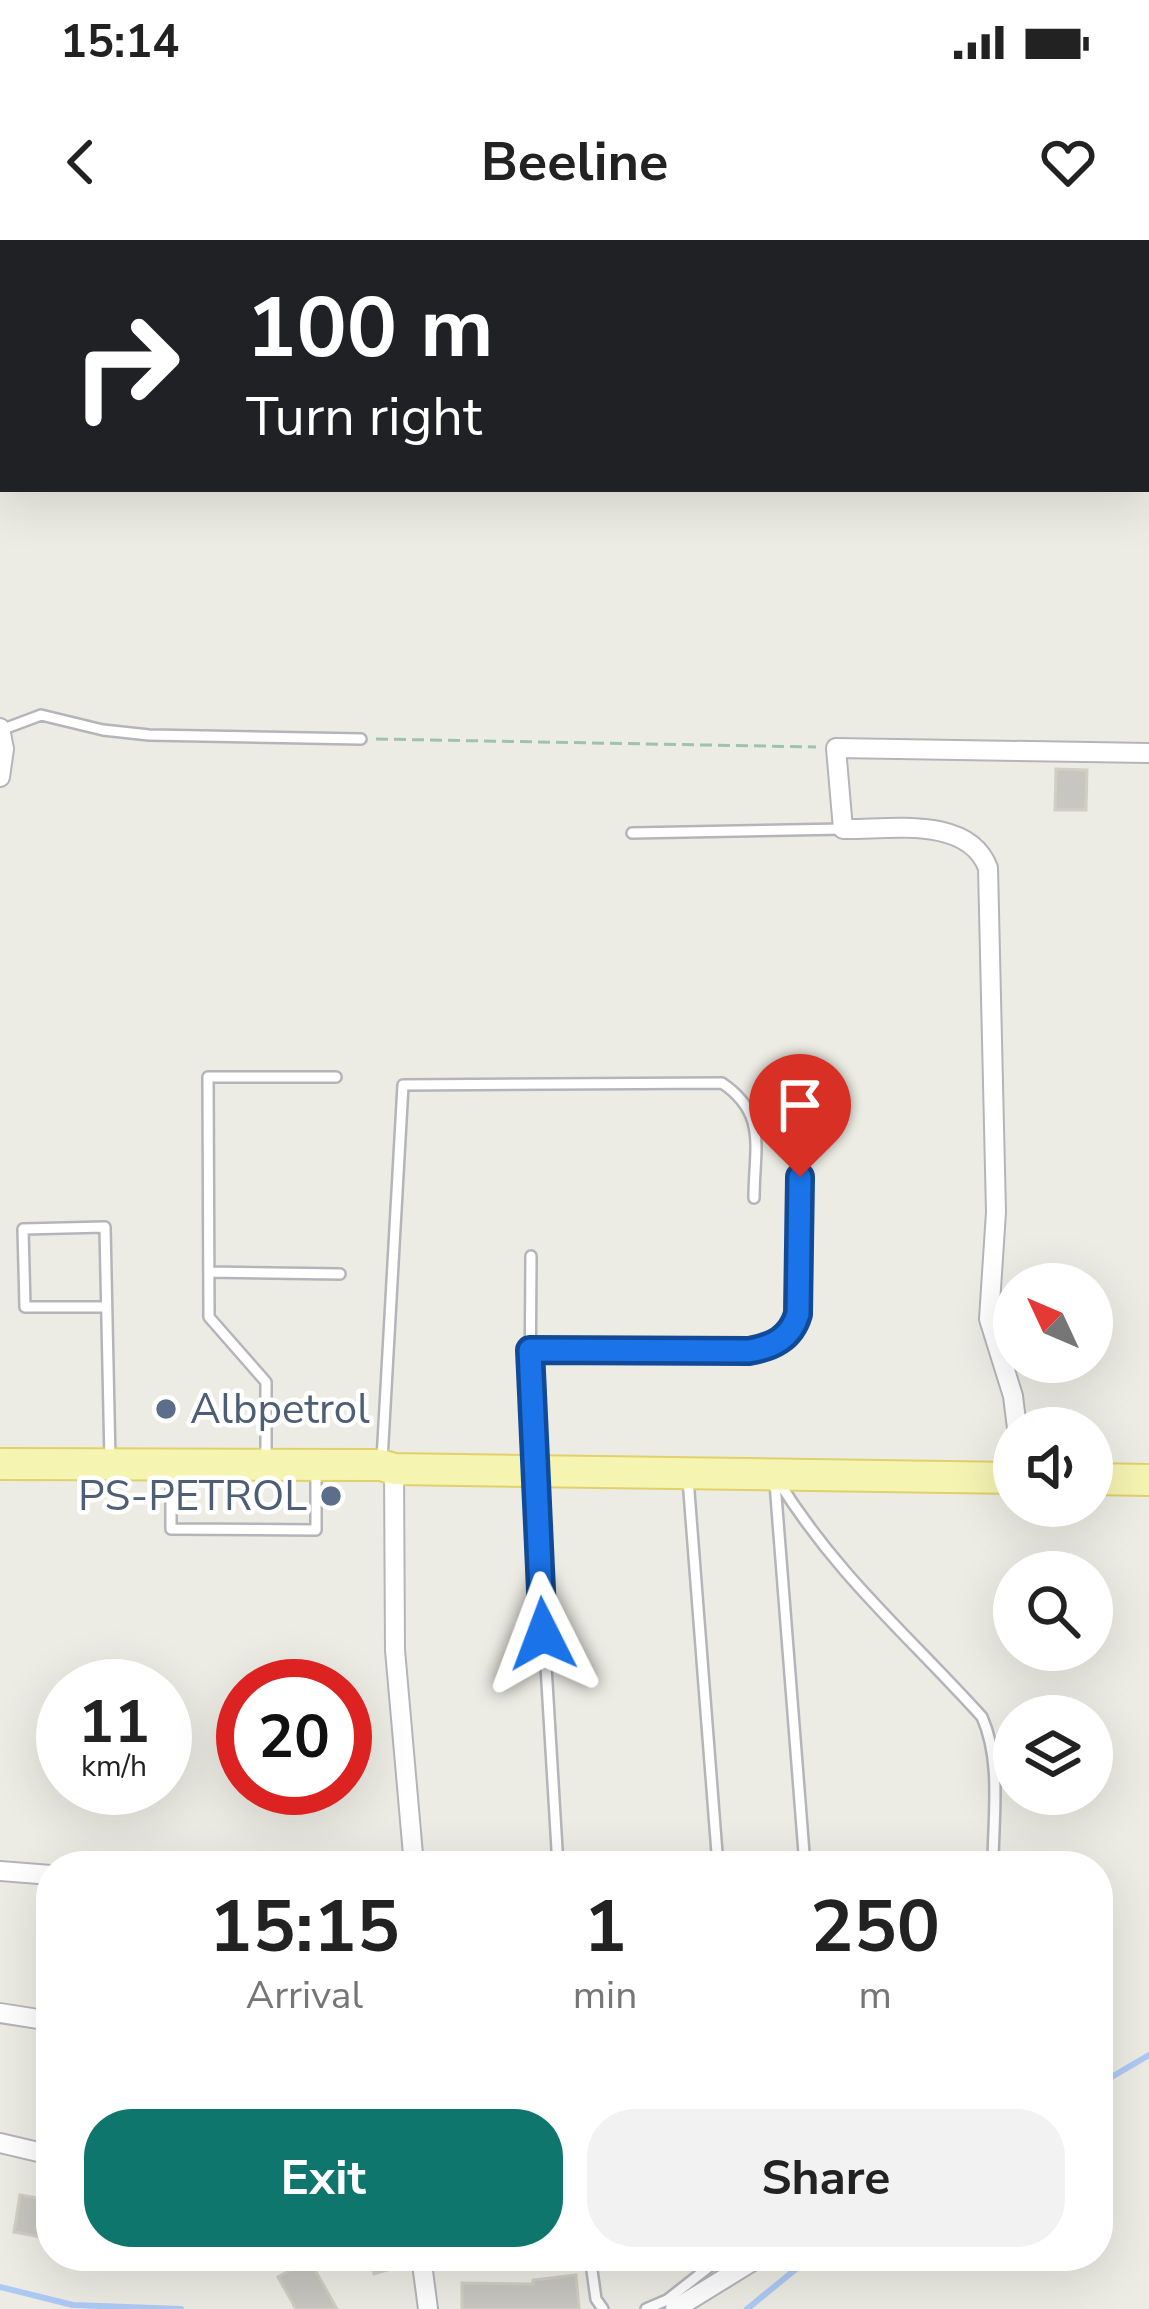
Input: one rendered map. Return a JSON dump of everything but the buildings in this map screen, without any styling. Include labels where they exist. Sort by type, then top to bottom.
[{"type":"main road","points":[[0,1464],[993,1478]]},
{"type":"main road","points":[[1113,1479],[1149,1480]]},
{"type":"street","points":[[0,729],[4,749],[0,777]]},
{"type":"street","points":[[1014,1407],[989,1319],[996,1212],[988,868],[982,852],[957,835],[843,829],[836,748],[1149,753]]},
{"type":"street","points":[[388,1467],[395,1651],[413,1851]]},
{"type":"street","points":[[0,1871],[36,1873]]},
{"type":"street","points":[[0,2013],[36,2019]]},
{"type":"street","points":[[0,2143],[36,2152]]},
{"type":"street","points":[[423,2271],[428,2309]]},
{"type":"street","points":[[676,2309],[737,2271]]},
{"type":"lane","points":[[0,729],[41,715],[148,735],[361,739]]},
{"type":"lane","points":[[632,833],[843,829]]},
{"type":"lane","points":[[266,1467],[266,1382],[209,1316],[208,1077],[336,1077]]},
{"type":"lane","points":[[388,1467],[403,1085],[722,1083],[739,1094],[754,1116],[754,1198]]},
{"type":"lane","points":[[530,1350],[749,1351],[782,1340],[794,1328],[798,1314],[800,1177]]},
{"type":"lane","points":[[106,1307],[25,1306],[23,1229],[106,1227],[110,1465]]},
{"type":"lane","points":[[531,1256],[534,1470],[556,1851]]},
{"type":"lane","points":[[208,1273],[340,1274]]},
{"type":"lane","points":[[171,1466],[171,1529],[316,1529],[316,1468]]},
{"type":"lane","points":[[688,1473],[717,1851]]},
{"type":"lane","points":[[774,1474],[804,1851]]},
{"type":"lane","points":[[774,1474],[821,1546],[982,1717],[994,1762],[993,1851]]},
{"type":"lane","points":[[592,2271],[596,2300],[603,2309]]},
{"type":"lane","points":[[646,2309],[667,2300],[704,2271]]},
{"type":"path","points":[[361,739],[836,748]]},
{"type":"waterway","points":[[1113,2076],[1149,2055]]},
{"type":"waterway","points":[[747,2309],[794,2271]]},
{"type":"waterway","points":[[0,2287],[73,2305],[181,2309]]},
{"type":"place","name":"Albpetrol","points":[[166,1409]]},
{"type":"place","name":"PS-PETROL","points":[[331,1496]]},
{"type":"route","points":[[543,1634],[530,1350],[749,1351],[782,1340],[794,1328],[798,1314],[800,1177]]}]
